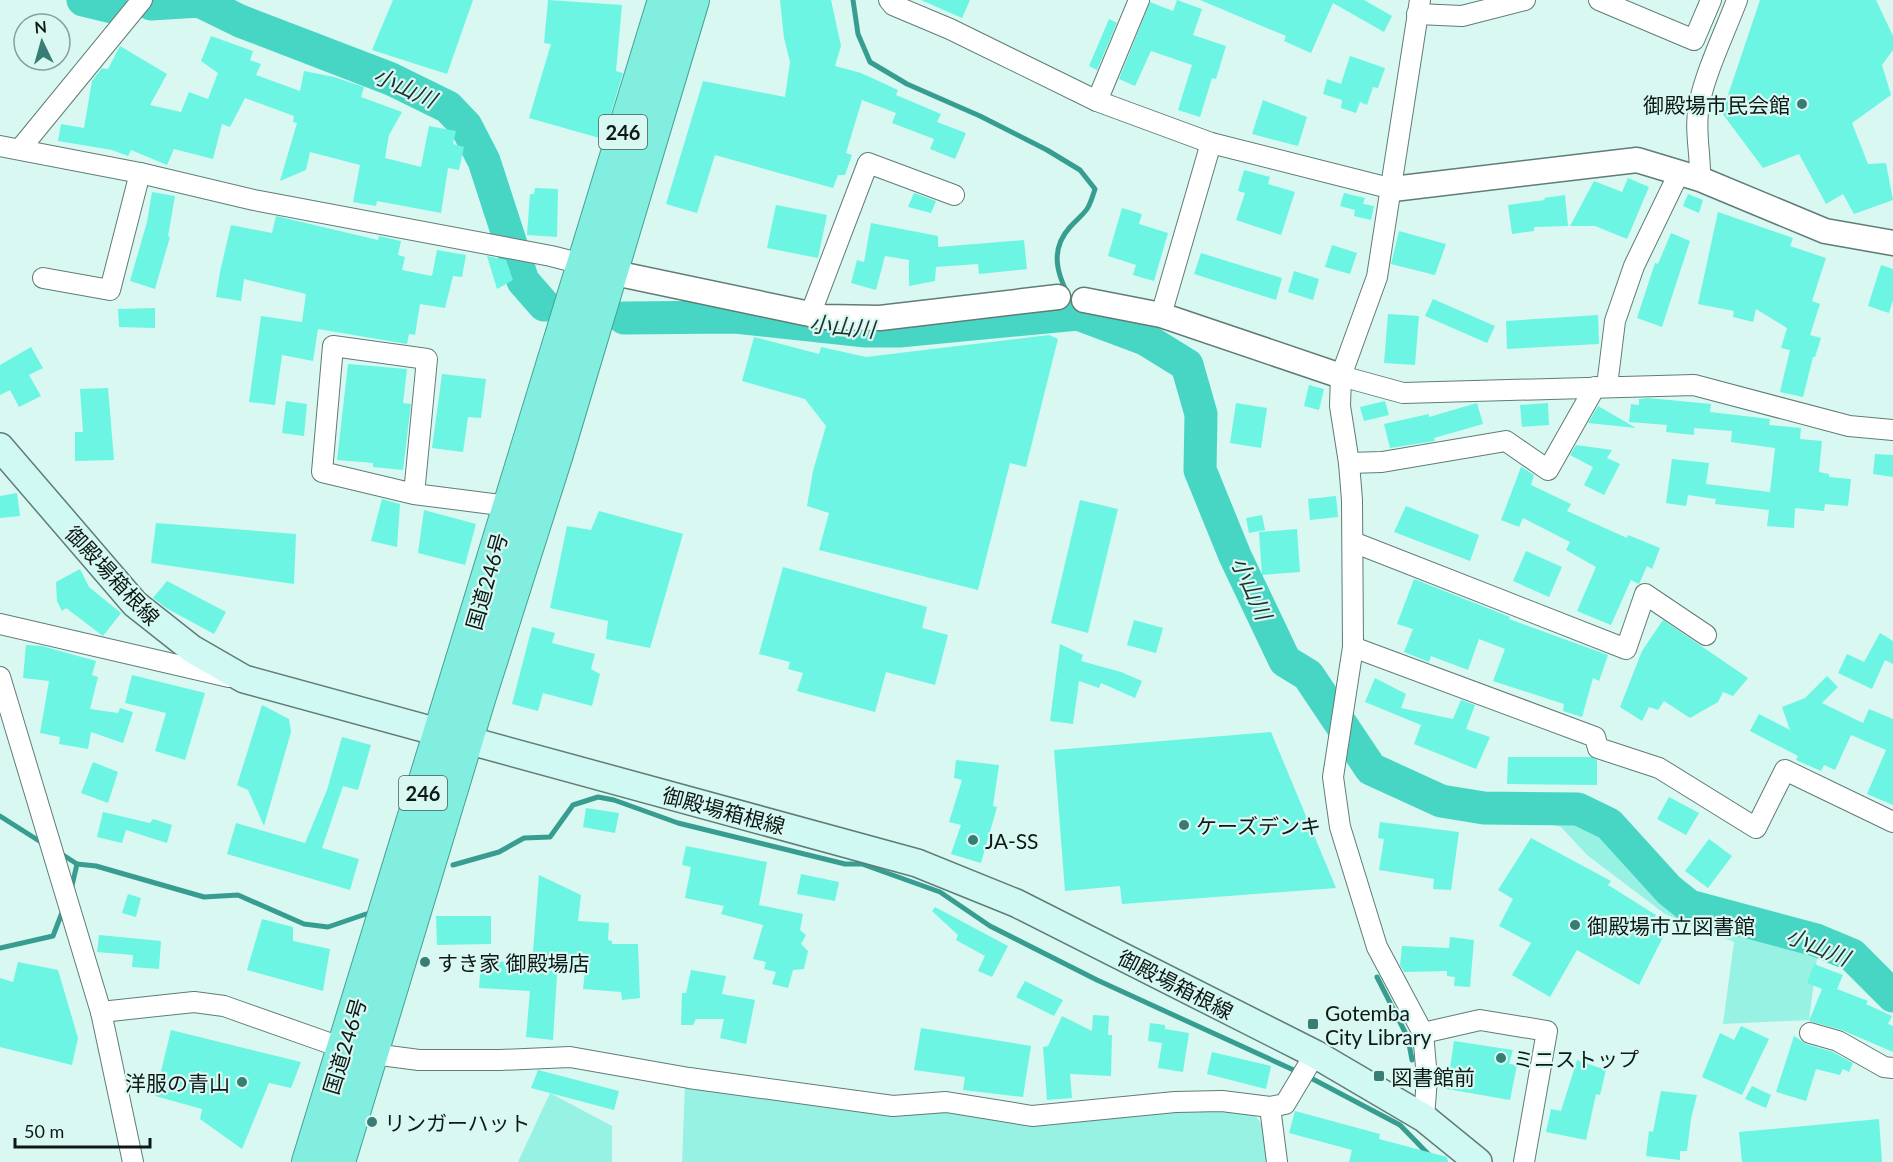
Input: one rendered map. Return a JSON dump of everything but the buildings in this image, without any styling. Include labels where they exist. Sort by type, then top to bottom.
[{"type":"highway","name":"国道246号","points":[[308,1162],[343,1048],[454,738],[596,268],[664,0]]},
{"type":"highway","name":"国道246号","points":[[339,1162],[373,1054],[454,738],[508,506],[693,0]]},
{"type":"main road","name":"御殿場箱根線","points":[[0,447],[106,574],[135,604],[192,649],[244,679],[917,863],[1016,903],[1315,1054],[1424,1118],[1478,1162]]},
{"type":"street","points":[[20,149],[142,0]]},
{"type":"street","points":[[888,0],[893,5],[950,29],[1097,101],[1212,143],[1393,189],[1637,160],[1690,176],[1825,231],[1893,243]]},
{"type":"street","points":[[1097,101],[1139,0]]},
{"type":"street","points":[[1424,1118],[1427,1078],[1423,1033],[1377,947],[1335,801],[1333,777],[1353,647],[1353,542],[1349,463],[1340,406],[1341,376],[1377,277],[1393,189],[1417,4],[1462,16],[1525,0]]},
{"type":"street","points":[[1599,0],[1694,40],[1711,0]]},
{"type":"street","points":[[1349,463],[1382,462],[1506,441],[1548,470],[1601,386],[1615,321],[1634,266],[1701,156],[1696,128],[1699,104],[1737,0]]},
{"type":"street","points":[[1161,315],[1212,143]]},
{"type":"street","points":[[0,146],[140,173],[254,200],[510,248],[810,315],[880,318],[1058,297],[1161,315],[1341,376],[1403,393],[1472,393],[1601,386],[1694,385],[1850,426],[1893,430]]},
{"type":"street","points":[[810,315],[868,163],[954,195]]},
{"type":"street","points":[[43,278],[110,290],[140,173]]},
{"type":"street","points":[[414,494],[427,360],[333,346],[322,472],[414,494],[508,506]]},
{"type":"street","points":[[1353,542],[1626,648],[1645,594],[1706,634]]},
{"type":"street","points":[[0,624],[184,668],[244,679]]},
{"type":"street","points":[[1353,647],[1596,737],[1598,748],[1659,768],[1756,828],[1785,770],[1893,822]]},
{"type":"street","points":[[0,678],[101,1012],[133,1162]]},
{"type":"street","points":[[101,1012],[194,1002],[224,1006],[343,1048]]},
{"type":"street","points":[[1423,1033],[1480,1020],[1547,1032],[1524,1162]]},
{"type":"street","points":[[1810,1033],[1838,1041],[1884,1067],[1893,1068]]},
{"type":"street","points":[[373,1054],[442,1060],[570,1057],[688,1078],[893,1106],[946,1102],[1032,1116],[1175,1102],[1222,1101],[1270,1107],[1286,1104],[1315,1054]]},
{"type":"street","points":[[1270,1107],[1279,1162]]},
{"type":"green space","points":[[1438,789],[1535,798],[1608,811],[1698,903],[1828,932],[1817,959],[1809,1020],[1723,1024],[1734,942],[1665,914],[1587,855],[1561,827]]},
{"type":"green space","points":[[685,1084],[1036,1123],[1180,1109],[1250,1110],[1266,1134],[1270,1154],[1269,1162],[682,1162]]},
{"type":"green space","points":[[550,1093],[612,1126],[612,1162],[518,1162]]},
{"type":"waterway","name":"小山川","points":[[83,0],[112,7]]},
{"type":"waterway","points":[[853,0],[858,34],[870,62],[907,84],[980,116],[1047,150],[1080,170],[1095,189],[1088,207],[1062,238],[1058,249],[1057,260],[1062,281],[1078,314]]},
{"type":"waterway","name":"小山川","points":[[151,4],[199,1],[240,21],[391,79],[448,107],[466,126],[484,161],[523,281],[544,305]]},
{"type":"waterway","name":"小山川","points":[[624,318],[735,317],[866,331],[899,331],[1078,314],[1145,339],[1187,365],[1201,414],[1200,470],[1235,556],[1285,661],[1308,675],[1371,769],[1441,801],[1484,808],[1578,809],[1609,824],[1669,890],[1689,906],[1816,940],[1852,955],[1893,996]]},
{"type":"waterway","points":[[453,865],[499,852],[524,838],[550,837],[573,805],[598,797],[614,800],[678,823],[845,864],[862,864],[940,892],[990,926],[1097,980],[1298,1072]]},
{"type":"waterway","points":[[0,816],[44,844]]},
{"type":"waterway","points":[[60,853],[77,864],[96,866],[204,897],[238,895],[304,924],[328,927],[366,914]]},
{"type":"waterway","points":[[71,890],[77,864]]},
{"type":"waterway","points":[[0,948],[53,936],[63,910]]},
{"type":"waterway","points":[[1377,977],[1408,1038],[1412,1060]]},
{"type":"waterway","points":[[1307,1076],[1400,1125],[1436,1162]]},
{"type":"place","name":"御殿場市民会館","points":[[1802,104]]},
{"type":"place","name":"ケーズデンキ","points":[[1184,825]]},
{"type":"place","name":"JA-SS","points":[[973,840]]},
{"type":"place","name":"御殿場市立図書館","points":[[1575,925]]},
{"type":"place","name":"すき家 御殿場店","points":[[425,962]]},
{"type":"place","name":"Gotemba City Library","points":[[1313,1024]]},
{"type":"place","name":"ミニストップ","points":[[1501,1058]]},
{"type":"place","name":"図書館前","points":[[1379,1076]]},
{"type":"place","name":"洋服の青山","points":[[242,1082]]},
{"type":"place","name":"リンガーハット","points":[[372,1122]]}]
